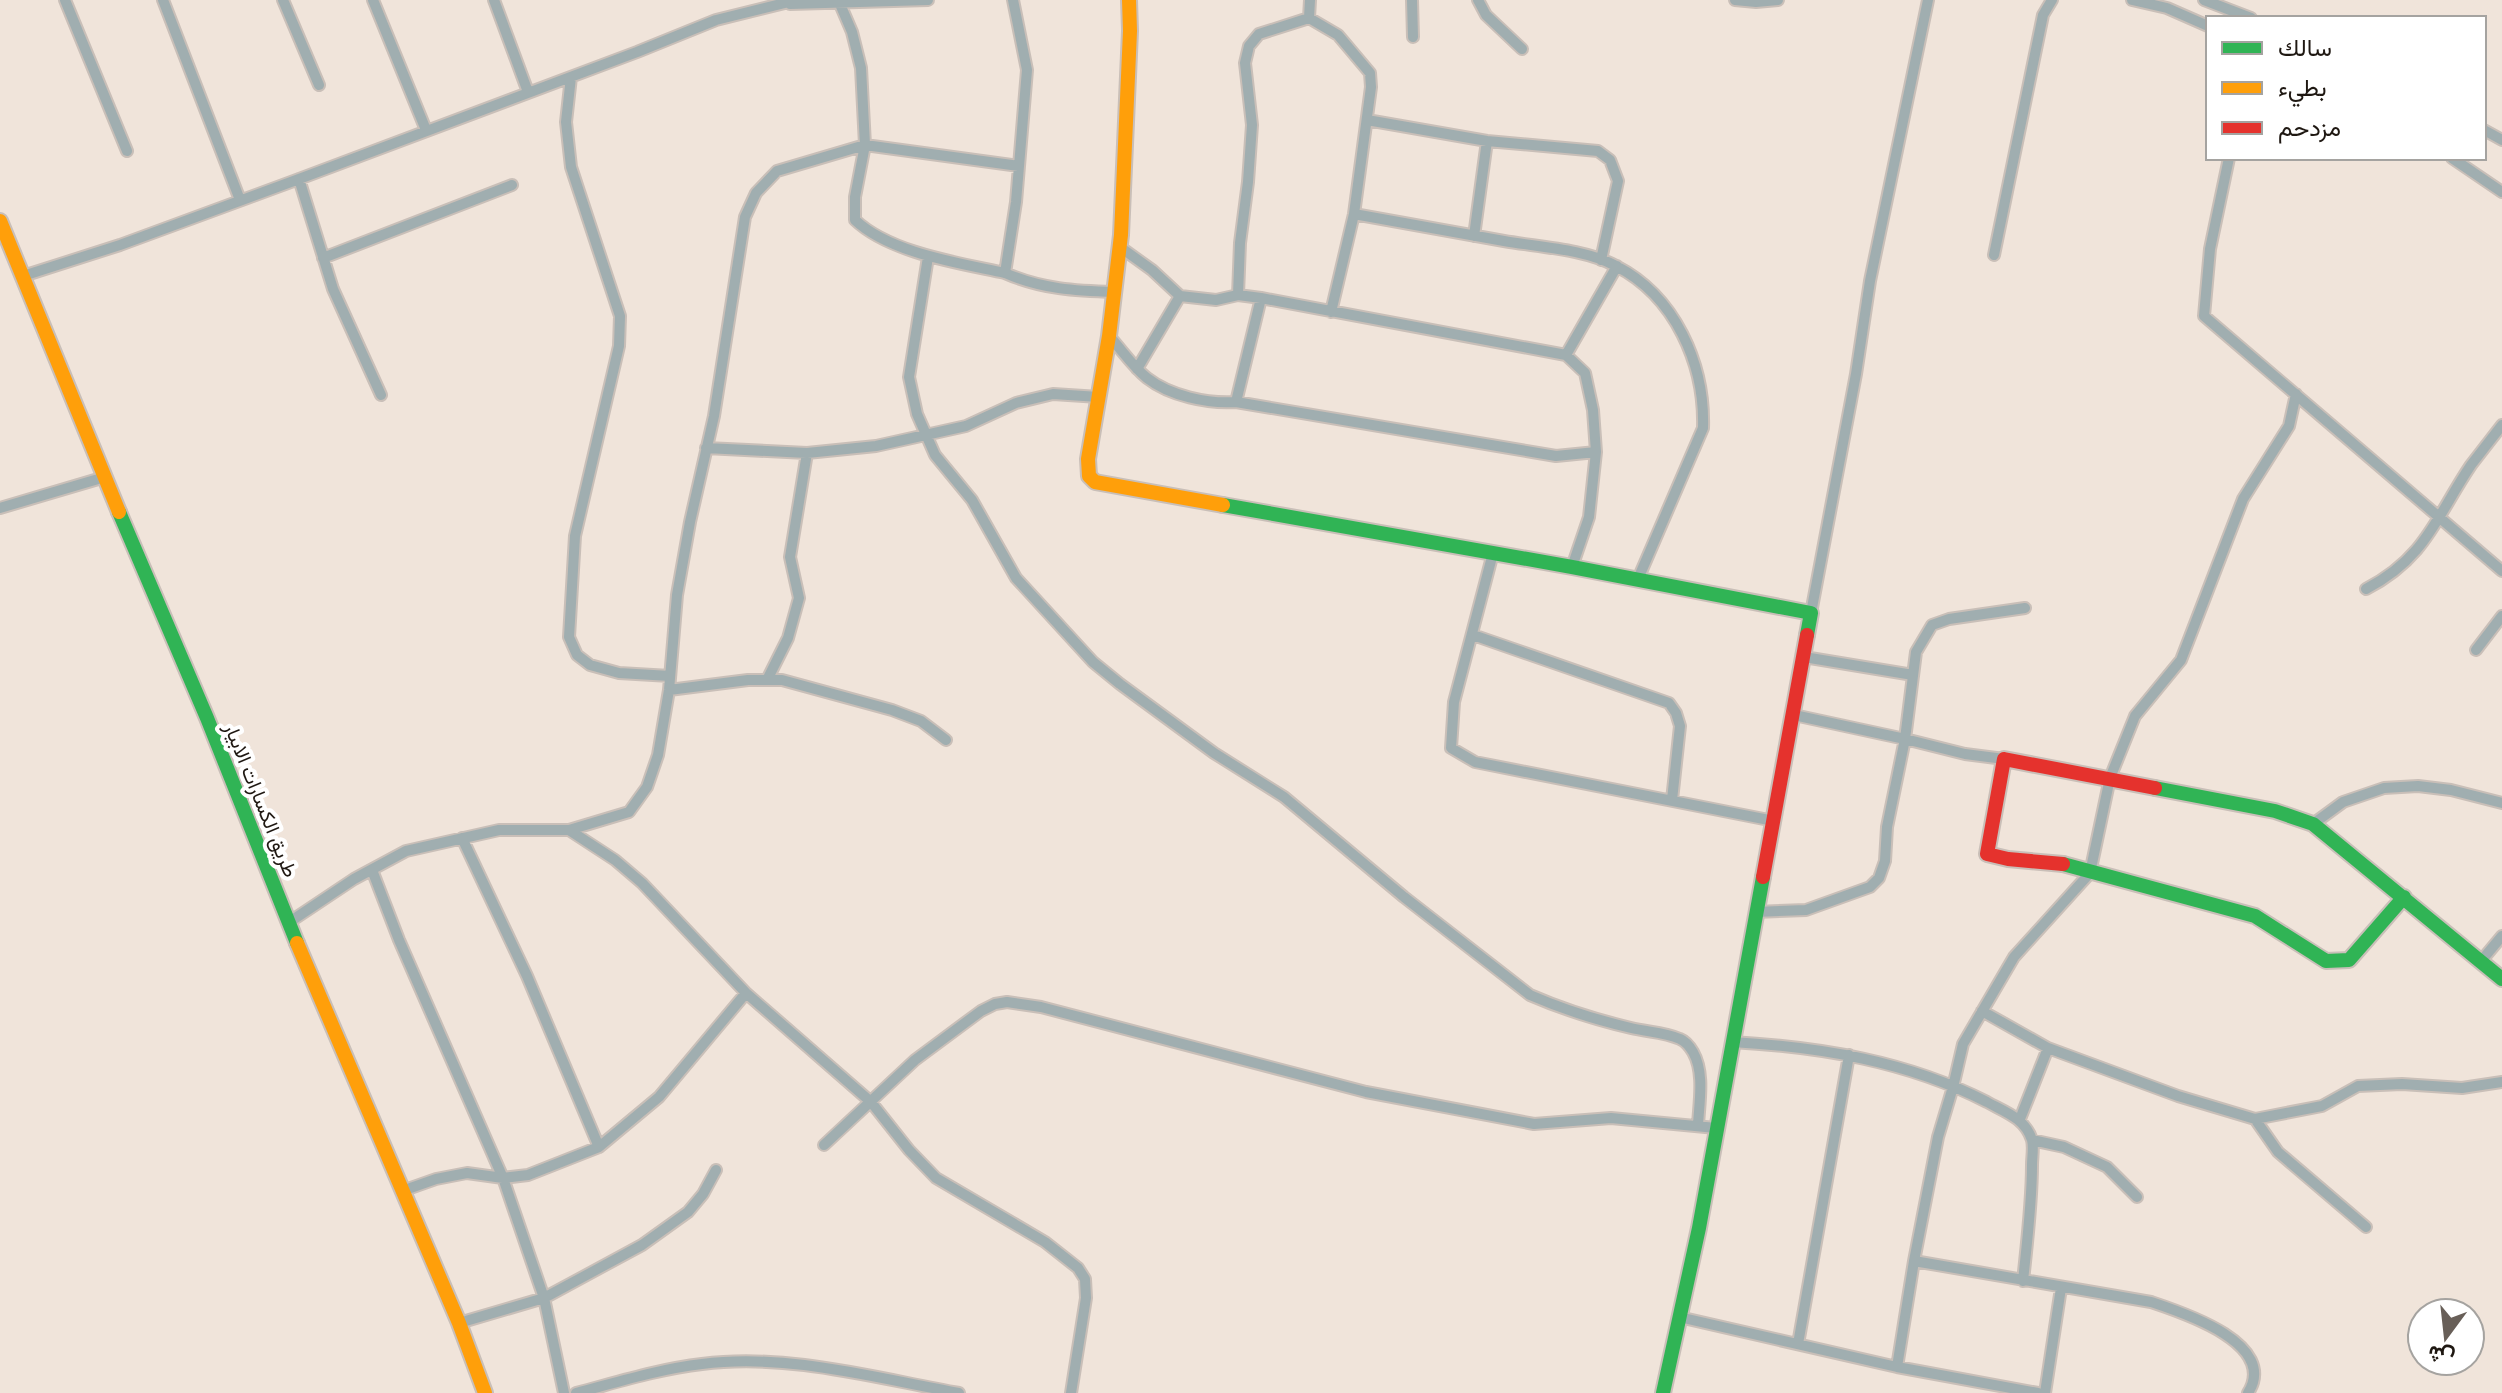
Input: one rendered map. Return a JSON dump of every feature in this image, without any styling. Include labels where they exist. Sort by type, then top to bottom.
[{"type":"street","points":[[65,0],[127,151]]},
{"type":"street","points":[[163,0],[240,200]]},
{"type":"street","points":[[283,0],[319,85]]},
{"type":"street","points":[[373,0],[426,130]]},
{"type":"street","points":[[494,0],[528,92]]},
{"type":"street","points":[[23,276],[120,245],[299,179],[716,20],[797,0]]},
{"type":"street","points":[[783,4],[928,0]]},
{"type":"street","points":[[1005,273],[1027,70],[1013,0]]},
{"type":"street","points":[[1129,0],[1120,247],[1109,336],[1088,459],[1089,476],[1095,482],[1811,613]]},
{"type":"street","points":[[1309,18],[1310,0]]},
{"type":"street","points":[[1412,0],[1413,37]]},
{"type":"street","points":[[1478,0],[1486,15],[1522,49]]},
{"type":"street","points":[[1735,0],[1778,0]]},
{"type":"street","points":[[1663,1393],[1699,1228],[1856,374],[1870,281],[1928,0]]},
{"type":"street","points":[[1994,255],[2043,15],[2052,0]]},
{"type":"street","points":[[2132,0],[2167,8],[2206,25]]},
{"type":"street","points":[[2204,0],[2246,16]]},
{"type":"street","points":[[840,4],[852,32],[861,68],[865,145],[855,197],[855,220],[867,231],[928,257],[1005,273],[1024,281],[1065,290],[1115,292]]},
{"type":"street","points":[[1238,295],[1252,125],[1245,63],[1249,46],[1259,34],[1309,18],[1338,35],[1370,73],[1371,87],[1354,214],[1331,312]]},
{"type":"street","points":[[571,77],[566,122],[571,167],[620,316],[619,346],[575,536],[569,637],[577,655],[590,665],[619,673],[670,676]]},
{"type":"street","points":[[1367,120],[1487,141],[1598,151],[1610,160],[1618,181],[1601,260]]},
{"type":"street","points":[[1474,236],[1487,141]]},
{"type":"street","points":[[288,923],[406,851],[499,830],[569,830],[629,812],[647,787],[658,755],[669,690],[677,595],[719,387],[745,217],[756,193],[777,171],[865,145],[1019,166]]},
{"type":"street","points":[[2229,160],[2210,249],[2204,316],[2502,571]]},
{"type":"street","points":[[2455,160],[2502,192]]},
{"type":"street","points":[[299,179],[333,289],[381,395]]},
{"type":"street","points":[[323,258],[512,185]]},
{"type":"street","points":[[1354,214],[1553,248],[1601,260],[1617,266],[1650,288],[1681,331],[1700,376],[1704,405],[1703,428],[1696,449],[1638,579]]},
{"type":"street","name":"طريق الكسارات الابيار","points":[[0,221],[207,718],[288,923],[459,1323],[485,1393]]},
{"type":"street","points":[[1120,247],[1152,270],[1180,296],[1216,300],[1238,295],[1261,298],[1566,355],[1585,373],[1593,410],[1596,452],[1589,517],[1572,567]]},
{"type":"street","points":[[928,257],[909,377],[917,414],[935,455],[972,500],[1016,578],[1093,662],[1214,753],[1284,797],[1404,897],[1530,995],[1632,1029],[1659,1032],[1683,1040],[1692,1050],[1700,1078],[1698,1126]]},
{"type":"street","points":[[1566,355],[1617,266]]},
{"type":"street","points":[[1137,369],[1180,296]]},
{"type":"street","points":[[1236,402],[1261,298]]},
{"type":"street","points":[[1109,336],[1137,369],[1161,386],[1189,396],[1556,456],[1596,452]]},
{"type":"street","points":[[706,448],[807,453],[876,446],[966,426],[1016,403],[1053,394],[1099,397]]},
{"type":"street","points":[[1897,1367],[1938,1137],[1963,1044],[2014,957],[2090,873],[2110,778],[2135,716],[2181,660],[2243,499],[2289,426],[2296,394]]},
{"type":"street","points":[[2366,589],[2386,579],[2407,562],[2441,518],[2471,466],[2502,425]]},
{"type":"street","points":[[767,680],[788,638],[799,598],[790,557],[807,453]]},
{"type":"street","points":[[0,508],[105,477]]},
{"type":"street","points":[[1493,553],[1454,702],[1451,748],[1475,762],[1774,821]]},
{"type":"street","points":[[1755,912],[1806,910],[1870,887],[1879,878],[1885,861],[1887,827],[1905,739],[1916,652],[1932,625],[1949,619],[2025,608]]},
{"type":"street","points":[[2476,650],[2502,616]]},
{"type":"street","points":[[1473,635],[1669,703],[1680,726],[1672,800]]},
{"type":"street","points":[[1804,657],[1913,675]]},
{"type":"street","points":[[669,690],[782,680],[892,710],[921,721],[946,740]]},
{"type":"street","points":[[1794,715],[1965,754],[2110,778],[2275,811],[2313,824],[2502,979]]},
{"type":"street","points":[[2004,759],[1987,854],[2058,863],[2255,916],[2326,961],[2349,960],[2404,897]]},
{"type":"street","points":[[2313,824],[2343,802],[2384,788],[2418,786],[2451,790],[2502,803]]},
{"type":"street","points":[[569,830],[615,860],[642,883],[746,993],[871,1102],[936,1178],[1045,1242],[1078,1268],[1085,1279],[1086,1298],[1071,1393]]},
{"type":"street","points":[[462,838],[527,976],[599,1147]]},
{"type":"street","points":[[372,870],[399,940],[503,1178],[544,1298],[564,1393]]},
{"type":"street","points":[[2482,960],[2502,936]]},
{"type":"street","points":[[402,1191],[436,1179],[467,1173],[503,1178],[528,1175],[599,1147],[659,1097],[746,993]]},
{"type":"street","points":[[824,1145],[915,1060],[981,1011],[1007,1002],[1041,1007],[1366,1092],[1534,1124],[1611,1118],[1716,1128]]},
{"type":"street","points":[[1982,1011],[2048,1048],[2178,1096],[2255,1119],[2322,1106],[2358,1086],[2402,1084],[2462,1088],[2502,1082]]},
{"type":"street","points":[[1732,1042],[1789,1045],[1906,1069],[2020,1119],[2032,1140],[2032,1188],[2023,1281]]},
{"type":"street","points":[[2020,1119],[2048,1048]]},
{"type":"street","points":[[1798,1344],[1849,1055]]},
{"type":"street","points":[[2255,1119],[2278,1152],[2366,1227]]},
{"type":"street","points":[[2032,1140],[2064,1147],[2107,1167],[2137,1197]]},
{"type":"street","points":[[459,1323],[544,1298],[662,1232],[688,1212],[703,1194],[716,1170]]},
{"type":"street","points":[[1914,1261],[2151,1302],[2187,1314],[2236,1342],[2252,1362],[2256,1375],[2248,1393]]},
{"type":"street","points":[[2045,1393],[2061,1288]]},
{"type":"street","points":[[1679,1317],[1897,1367],[2038,1393]]},
{"type":"street","points":[[576,1393],[649,1372],[702,1364],[766,1361],[819,1367],[959,1393]]},
{"type":"traffic: fast","points":[[1223,505],[1811,613],[1807,635]]},
{"type":"traffic: fast","points":[[119,512],[207,718],[297,943]]},
{"type":"traffic: fast","points":[[2155,788],[2275,811],[2313,824],[2502,979]]},
{"type":"traffic: fast","points":[[2063,864],[2255,916],[2326,961],[2349,960],[2404,897]]},
{"type":"traffic: fast","points":[[1663,1393],[1699,1228],[1763,877]]},
{"type":"traffic: slow","points":[[1129,0],[1121,235],[1109,336],[1088,459],[1089,476],[1095,482],[1223,505]]},
{"type":"traffic: slow","points":[[0,221],[119,512]]},
{"type":"traffic: slow","points":[[297,943],[459,1323],[485,1393]]},
{"type":"traffic: jam","points":[[1763,877],[1807,635]]},
{"type":"traffic: jam","points":[[2063,864],[1987,854],[2004,759],[2155,788]]}]
